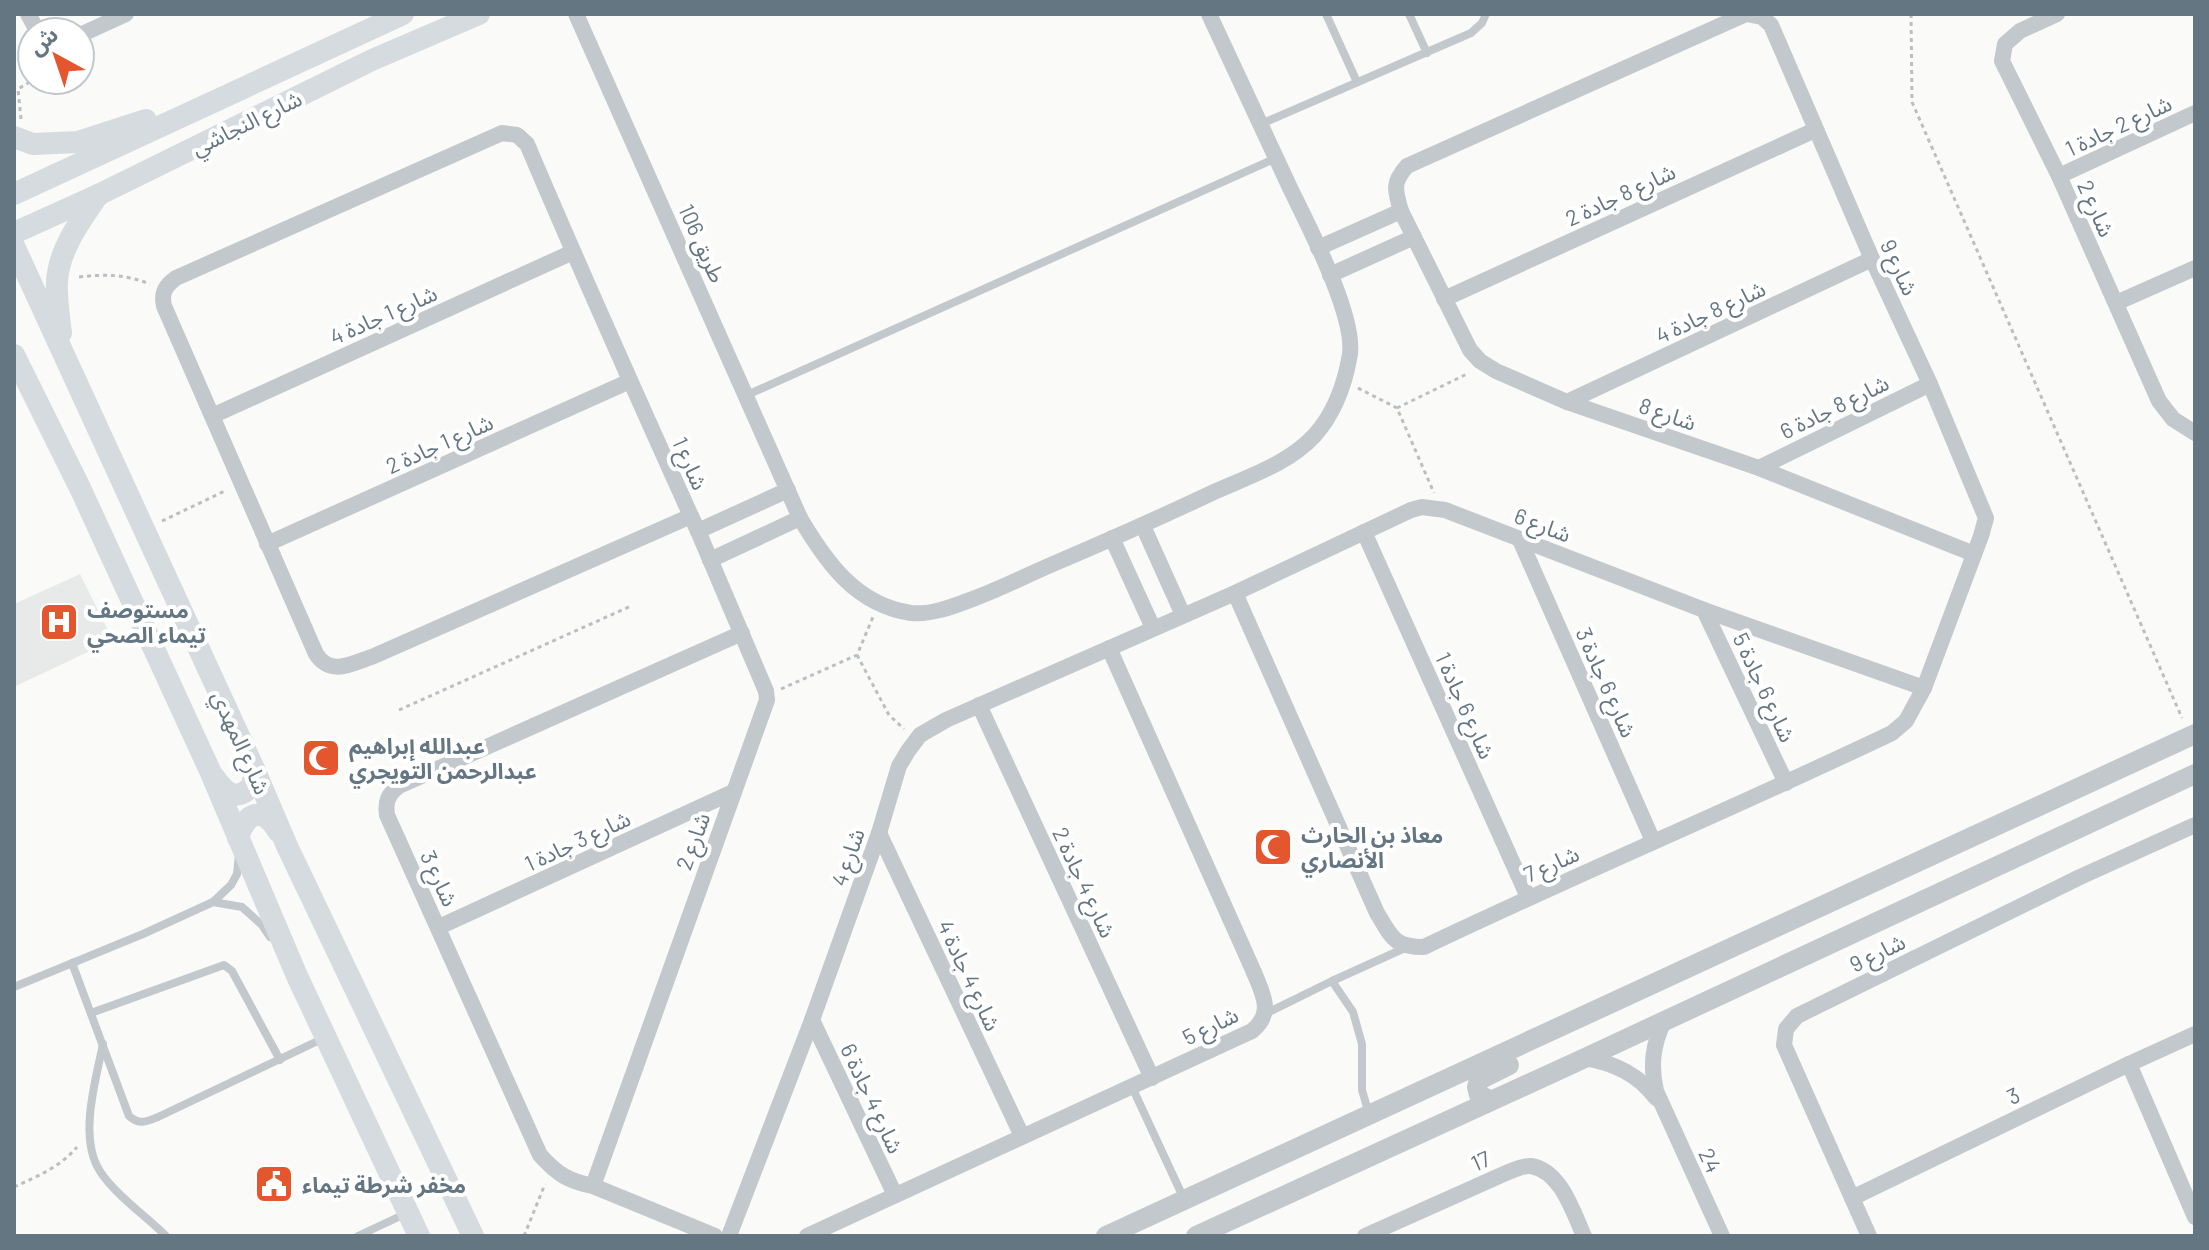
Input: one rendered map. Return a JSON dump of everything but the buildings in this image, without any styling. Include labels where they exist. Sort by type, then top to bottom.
[{"type":"main road","name":"شارع النجاشي","points":[[14,194],[403,14]]},
{"type":"main road","name":"شارع النجاشي","points":[[14,233],[372,60],[479,14]]},
{"type":"main road","points":[[19,139],[33,144],[78,142],[213,102]]},
{"type":"main road","points":[[64,354],[57,279],[76,228],[98,195]]},
{"type":"main road","name":"شارع المهدي","points":[[14,246],[287,846],[473,1236]]},
{"type":"main road","name":"شارع المهدي","points":[[14,355],[74,476],[211,773],[297,976],[419,1236]]},
{"type":"main road","points":[[211,773],[224,790],[240,794],[252,786],[255,771]]},
{"type":"main road","points":[[238,838],[248,817],[266,816],[287,846]]},
{"type":"street","points":[[96,28],[126,14]]},
{"type":"street","name":"طريق 106","points":[[576,14],[800,518],[821,554],[859,593],[879,603],[913,613],[936,611],[969,601],[1143,526],[1288,457],[1313,437],[1334,408],[1351,350],[1345,314],[1318,248],[1209,14]]},
{"type":"street","name":"شارع 9","points":[[1414,237],[1395,192],[1397,178],[1407,166],[1746,14],[1762,17],[1771,25],[1978,496],[1986,518],[1974,554]]},
{"type":"street","name":"شارع 2","points":[[2057,14],[2037,18],[2020,31],[2005,44],[2002,61],[2059,176],[2159,401],[2173,419],[2195,433]]},
{"type":"street","name":"شارع 2 جادة 1","points":[[2059,176],[2195,113]]},
{"type":"street","name":"شارع 8 جادة 2","points":[[1444,299],[1815,130]]},
{"type":"street","name":"شارع 1","points":[[502,133],[517,135],[527,144],[573,252],[694,524],[374,656],[340,668],[325,664],[316,654],[164,306],[164,290],[176,278],[502,133]]},
{"type":"street","points":[[1318,248],[1401,211]]},
{"type":"street","points":[[1330,275],[1414,237]]},
{"type":"street","name":"شارع 8","points":[[1414,237],[1470,350],[1486,365],[1567,402],[1759,468],[1974,554]]},
{"type":"street","name":"شارع 1 جادة 4","points":[[212,416],[573,252]]},
{"type":"street","name":"شارع 8 جادة 4","points":[[1567,402],[1872,259]]},
{"type":"street","points":[[2116,303],[2195,268]]},
{"type":"street","name":"شارع 1 جادة 2","points":[[267,544],[630,381]]},
{"type":"street","name":"شارع 8 جادة 6","points":[[1759,468],[1930,384]]},
{"type":"street","points":[[766,695],[694,524],[788,490]]},
{"type":"street","name":"شارع 6","points":[[1153,628],[1422,507],[1441,510],[1704,610],[1924,688]]},
{"type":"street","points":[[710,560],[800,518]]},
{"type":"street","points":[[1143,526],[1183,615]]},
{"type":"street","name":"شارع 6 جادة 1","points":[[1364,532],[1528,897]]},
{"type":"street","points":[[1112,538],[1153,628]]},
{"type":"street","name":"شارع 6 جادة 3","points":[[1520,540],[1653,841]]},
{"type":"street","name":"شارع 7","points":[[1406,947],[1424,947],[1892,733],[1906,721],[1924,688],[1974,554]]},
{"type":"street","points":[[1235,593],[1377,913],[1394,940],[1406,947]]},
{"type":"street","name":"شارع 6 جادة 5","points":[[1704,610],[1786,783]]},
{"type":"street","name":"شارع 4","points":[[729,1236],[812,1020],[879,833],[899,766],[908,751],[920,735],[946,720],[1153,628]]},
{"type":"street","name":"شارع 3","points":[[552,1168],[540,1155],[387,815],[387,798],[399,786],[742,633]]},
{"type":"street","name":"شارع 5","points":[[807,1236],[1152,1078],[1252,1031],[1261,1023],[1265,1015],[1264,997],[1109,648]]},
{"type":"street","name":"شارع 2","points":[[593,1186],[761,720],[766,695]]},
{"type":"street","name":"شارع 4 جادة 2","points":[[979,705],[1152,1078]]},
{"type":"street","points":[[1106,1236],[2192,735]]},
{"type":"street","points":[[1196,1236],[2195,774]]},
{"type":"street","name":"شارع 3 جادة 1","points":[[439,927],[733,792]]},
{"type":"street","name":"شارع 9","points":[[1869,1236],[1784,1045],[1786,1029],[1797,1016],[2080,877],[2195,825]]},
{"type":"street","name":"شارع 4 جادة 4","points":[[879,833],[1022,1136]]},
{"type":"street","points":[[1490,1100],[1479,1095],[1479,1080],[1579,1028],[1583,1016]]},
{"type":"street","name":"شارع 4 جادة 6","points":[[812,1020],[895,1195]]},
{"type":"street","name":"24","points":[[1664,1021],[1655,1043],[1653,1079],[1660,1102],[1722,1236]]},
{"type":"street","name":"3","points":[[1852,1198],[2195,1034]]},
{"type":"street","name":"24","points":[[1585,1058],[1600,1060],[1627,1072],[1660,1102]]},
{"type":"street","points":[[2129,1064],[2195,1217]]},
{"type":"street","name":"17","points":[[1365,1236],[1528,1165],[1547,1172],[1563,1192],[1584,1236]]},
{"type":"street","points":[[552,1168],[577,1183],[593,1186],[715,1236]]},
{"type":"lane","points":[[1326,14],[1357,82]]},
{"type":"lane","points":[[1409,14],[1427,53]]},
{"type":"lane","points":[[1260,125],[1471,33],[1486,14]]},
{"type":"lane","points":[[747,395],[1276,158]]},
{"type":"lane","points":[[14,987],[213,902],[231,885],[237,874],[238,838]]},
{"type":"lane","points":[[213,902],[242,907],[262,925],[297,976]]},
{"type":"lane","points":[[1265,1015],[1406,947]]},
{"type":"lane","points":[[72,963],[129,1116],[134,1121],[144,1123],[326,1037]]},
{"type":"lane","points":[[91,1013],[224,965],[232,971],[280,1060]]},
{"type":"lane","points":[[1332,981],[1353,1012],[1362,1044],[1362,1090],[1369,1114]]},
{"type":"lane","points":[[103,1043],[90,1111],[91,1143],[97,1165],[110,1184],[166,1236]]},
{"type":"lane","points":[[1132,1087],[1184,1200]]},
{"type":"lane","points":[[358,1236],[407,1212]]},
{"type":"path","points":[[1911,14],[1912,102],[2192,735]]},
{"type":"path","points":[[18,96],[19,139]]},
{"type":"path","points":[[57,279],[118,275],[164,290]]},
{"type":"path","points":[[1397,408],[1486,365]]},
{"type":"path","points":[[1344,381],[1397,408],[1441,510]]},
{"type":"path","points":[[145,529],[242,483]]},
{"type":"path","points":[[766,695],[857,655],[879,603]]},
{"type":"path","points":[[399,710],[631,606]]},
{"type":"path","points":[[857,655],[889,715],[916,741]]},
{"type":"path","points":[[14,1187],[52,1169],[70,1156],[81,1142]]},
{"type":"path","points":[[524,1236],[552,1168]]},
{"type":"shaded area","name":"مستوصف تيماء الصحي","points":[[80,574],[113,640],[14,687],[14,604]]},
{"type":"place","name":"مستوصف تيماء الصحي","points":[[59,622]]},
{"type":"place","name":"عبدالله إبراهيم عبدالرحمن التويجري","points":[[321,758]]},
{"type":"place","name":"معاذ بن الحارث الأنصاري","points":[[1273,847]]},
{"type":"place","name":"مخفر شرطة تيماء","points":[[274,1184]]}]
